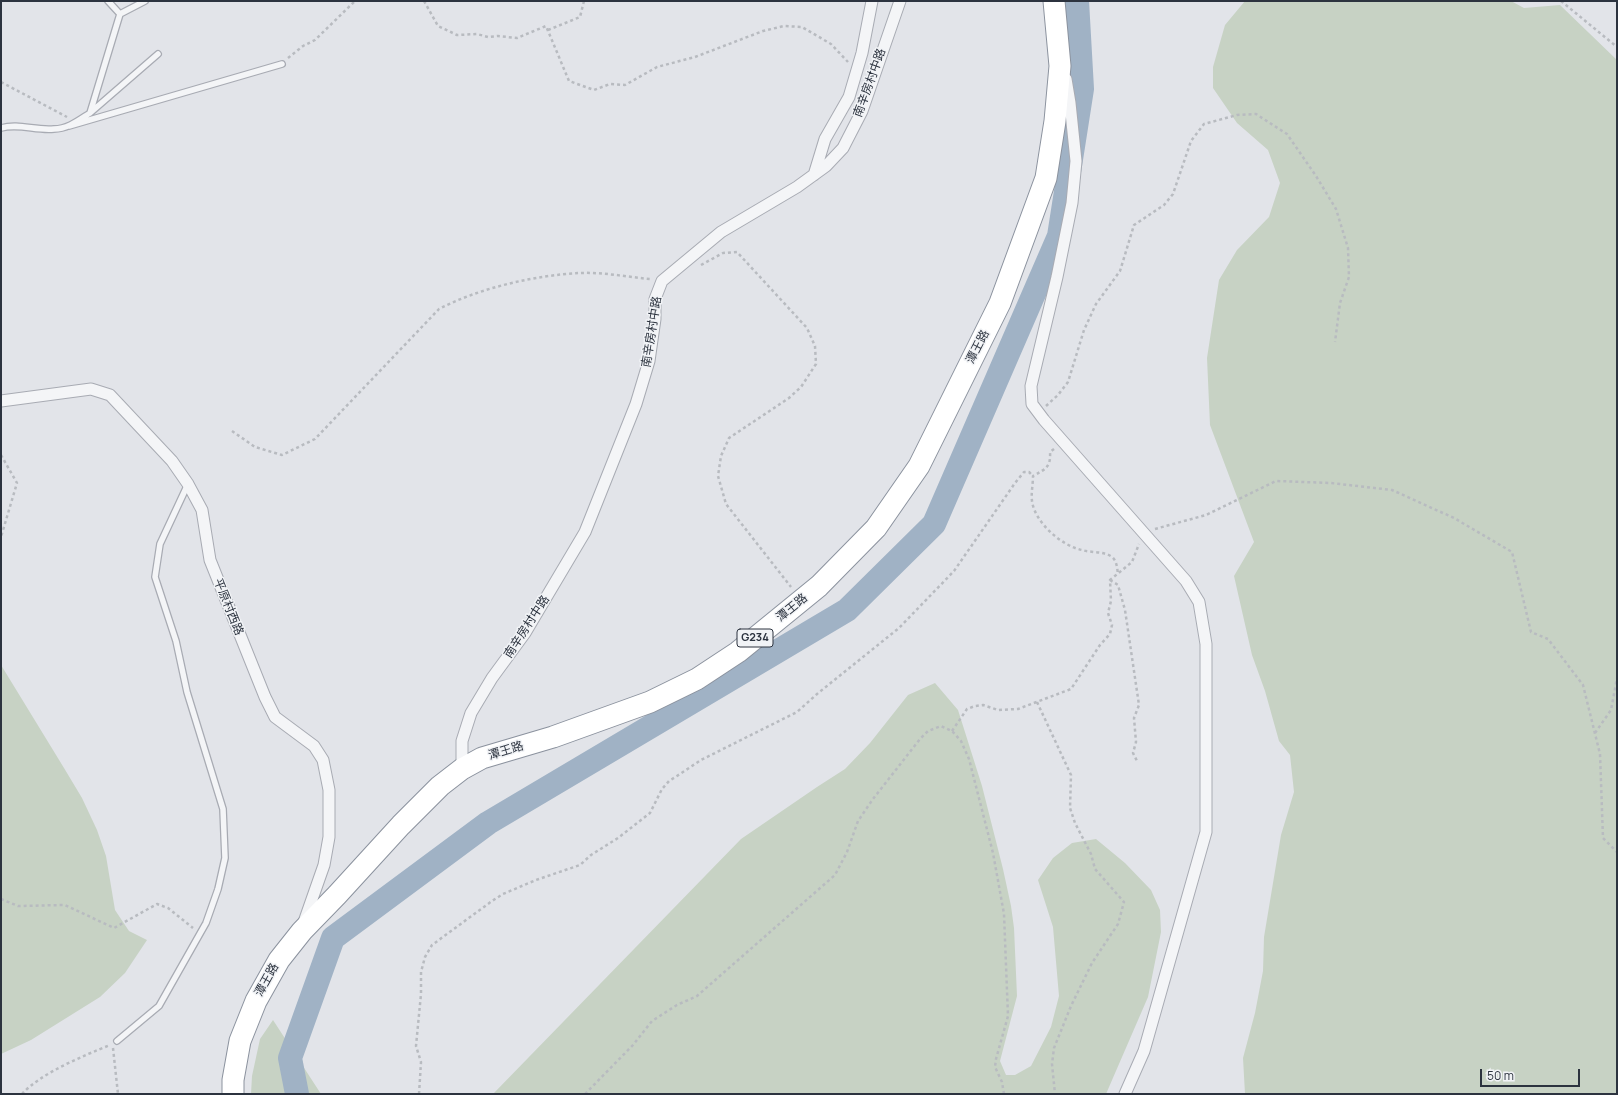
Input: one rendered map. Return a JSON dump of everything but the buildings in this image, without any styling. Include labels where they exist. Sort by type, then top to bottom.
[{"type":"highway","name":"潭王路","points":[[233,1094],[233,1080],[240,1041],[256,1001],[279,960],[302,931],[338,895],[401,825],[440,786],[462,769],[482,758],[553,737],[650,702],[697,679],[738,652],[819,586],[876,528],[919,466],[1000,303],[1046,178],[1055,121],[1060,66],[1054,1]]},
{"type":"street","points":[[814,175],[825,139],[849,97],[862,53],[872,1]]},
{"type":"street","name":"南辛房村中路","points":[[462,769],[462,741],[471,713],[492,678],[525,633],[585,532],[636,404],[649,361],[655,299],[662,281],[721,232],[797,187],[814,175],[826,166],[843,148],[862,111],[900,1]]},
{"type":"street","points":[[1056,24],[1070,103],[1076,161],[1072,203],[1057,277],[1030,386],[1032,404],[1142,533],[1186,581],[1200,602],[1206,644],[1206,832],[1144,1051],[1125,1094]]},
{"type":"street","name":"平原村西路","points":[[1,401],[91,389],[110,395],[172,461],[188,484],[202,510],[210,560],[265,697],[275,717],[314,746],[323,760],[329,790],[329,837],[324,865],[302,931]]},
{"type":"lane","points":[[108,1],[120,14]]},
{"type":"lane","points":[[90,113],[120,14],[145,1]]},
{"type":"lane","points":[[69,126],[90,113],[158,54]]},
{"type":"lane","points":[[1,128],[17,126],[54,129],[69,126],[282,64]]},
{"type":"lane","points":[[117,1041],[159,1006],[206,923],[218,889],[225,858],[223,809],[187,692],[176,641],[155,577],[160,544],[188,484]]},
{"type":"path","points":[[282,64],[302,46],[316,40],[356,1]]},
{"type":"path","points":[[424,1],[438,26],[457,34],[477,34],[488,37],[498,36],[517,38],[546,26],[569,81],[594,90],[610,84],[625,85],[657,67],[695,57],[763,31],[784,26],[802,27],[831,44],[856,71]]},
{"type":"path","points":[[548,30],[580,17],[584,1]]},
{"type":"path","points":[[1561,1],[1617,47]]},
{"type":"path","points":[[1,82],[77,121]]},
{"type":"path","points":[[1039,412],[1058,395],[1068,382],[1084,330],[1096,304],[1120,271],[1134,225],[1164,205],[1173,194],[1190,141],[1204,124],[1238,115],[1256,114],[1287,134],[1316,176],[1336,209],[1348,248],[1349,277],[1340,303],[1335,342]]},
{"type":"path","points":[[697,268],[723,253],[737,252],[807,328],[816,346],[816,364],[802,387],[790,398],[729,438],[721,456],[718,476],[726,504],[802,600]]},
{"type":"path","points":[[232,431],[255,446],[282,455],[315,439],[439,309],[453,302],[533,277],[581,273],[616,275],[662,281]]},
{"type":"path","points":[[1033,476],[1048,467],[1051,459],[1050,452],[1063,442]]},
{"type":"path","points":[[1,455],[17,483],[1,537]]},
{"type":"path","points":[[419,1094],[421,1062],[416,1046],[421,994],[421,972],[425,957],[432,945],[492,900],[503,894],[536,880],[580,865],[591,855],[618,838],[650,813],[662,789],[669,781],[701,760],[797,712],[899,628],[954,571],[1015,482],[1024,472],[1029,472],[1033,476],[1032,501],[1043,525],[1069,546],[1082,550],[1103,553],[1112,557],[1116,561],[1118,574]]},
{"type":"path","points":[[1110,580],[1132,562],[1142,533],[1206,515],[1276,481],[1331,483],[1392,490],[1454,518],[1512,552],[1531,632],[1548,639],[1583,685],[1600,754],[1603,838],[1617,852]]},
{"type":"path","points":[[952,731],[967,709],[975,706],[983,705],[998,710],[1018,709],[1071,689],[1100,645],[1110,634],[1112,625],[1108,613],[1110,601],[1110,580]]},
{"type":"path","points":[[1110,580],[1118,585],[1125,610],[1130,639],[1139,705],[1134,718],[1136,742],[1133,753],[1137,761]]},
{"type":"path","points":[[1595,733],[1611,710],[1617,678]]},
{"type":"path","points":[[1037,702],[1071,775],[1070,808],[1075,823],[1091,854],[1095,869],[1124,902],[1118,924],[1092,963],[1071,1006],[1054,1048],[1052,1064],[1055,1094]]},
{"type":"path","points":[[585,1094],[633,1045],[652,1022],[677,1005],[697,996],[836,875],[847,852],[858,821],[873,798],[920,739],[928,731],[941,726],[952,731],[961,741],[969,758],[993,853],[1004,914],[1008,1016],[995,1067],[1002,1082],[1004,1094]]},
{"type":"path","points":[[1,899],[18,906],[65,904],[114,928],[157,904],[168,908],[200,933]]},
{"type":"path","points":[[22,1094],[26,1089],[49,1074],[81,1057],[113,1043],[118,1094]]},
{"type":"green space","points":[[1245,1],[1511,1],[1524,8],[1560,5],[1617,60],[1617,1094],[1245,1094],[1243,1058],[1255,1013],[1263,971],[1264,937],[1281,835],[1294,792],[1290,755],[1279,741],[1265,691],[1252,655],[1234,576],[1254,542],[1210,425],[1207,358],[1219,280],[1237,250],[1269,217],[1280,183],[1268,150],[1237,123],[1213,88],[1213,67],[1225,25]]},
{"type":"green space","points":[[1,665],[82,798],[97,830],[106,856],[115,910],[129,931],[147,940],[125,973],[100,997],[31,1040],[1,1054]]},
{"type":"green space","points":[[935,683],[958,710],[982,786],[1011,906],[1014,928],[1017,996],[1000,1061],[1006,1075],[1015,1075],[1031,1066],[1051,1027],[1059,996],[1053,927],[1038,880],[1053,858],[1072,843],[1096,839],[1125,863],[1151,890],[1160,910],[1161,932],[1148,997],[1106,1094],[493,1094],[741,839],[845,769],[870,743],[908,695]]},
{"type":"green space","points":[[273,1020],[321,1094],[251,1094],[252,1076],[260,1039]]},
{"type":"waterway","points":[[297,1094],[290,1058],[333,938],[488,823],[847,610],[934,524],[1059,236],[1082,89],[1077,1]]}]
